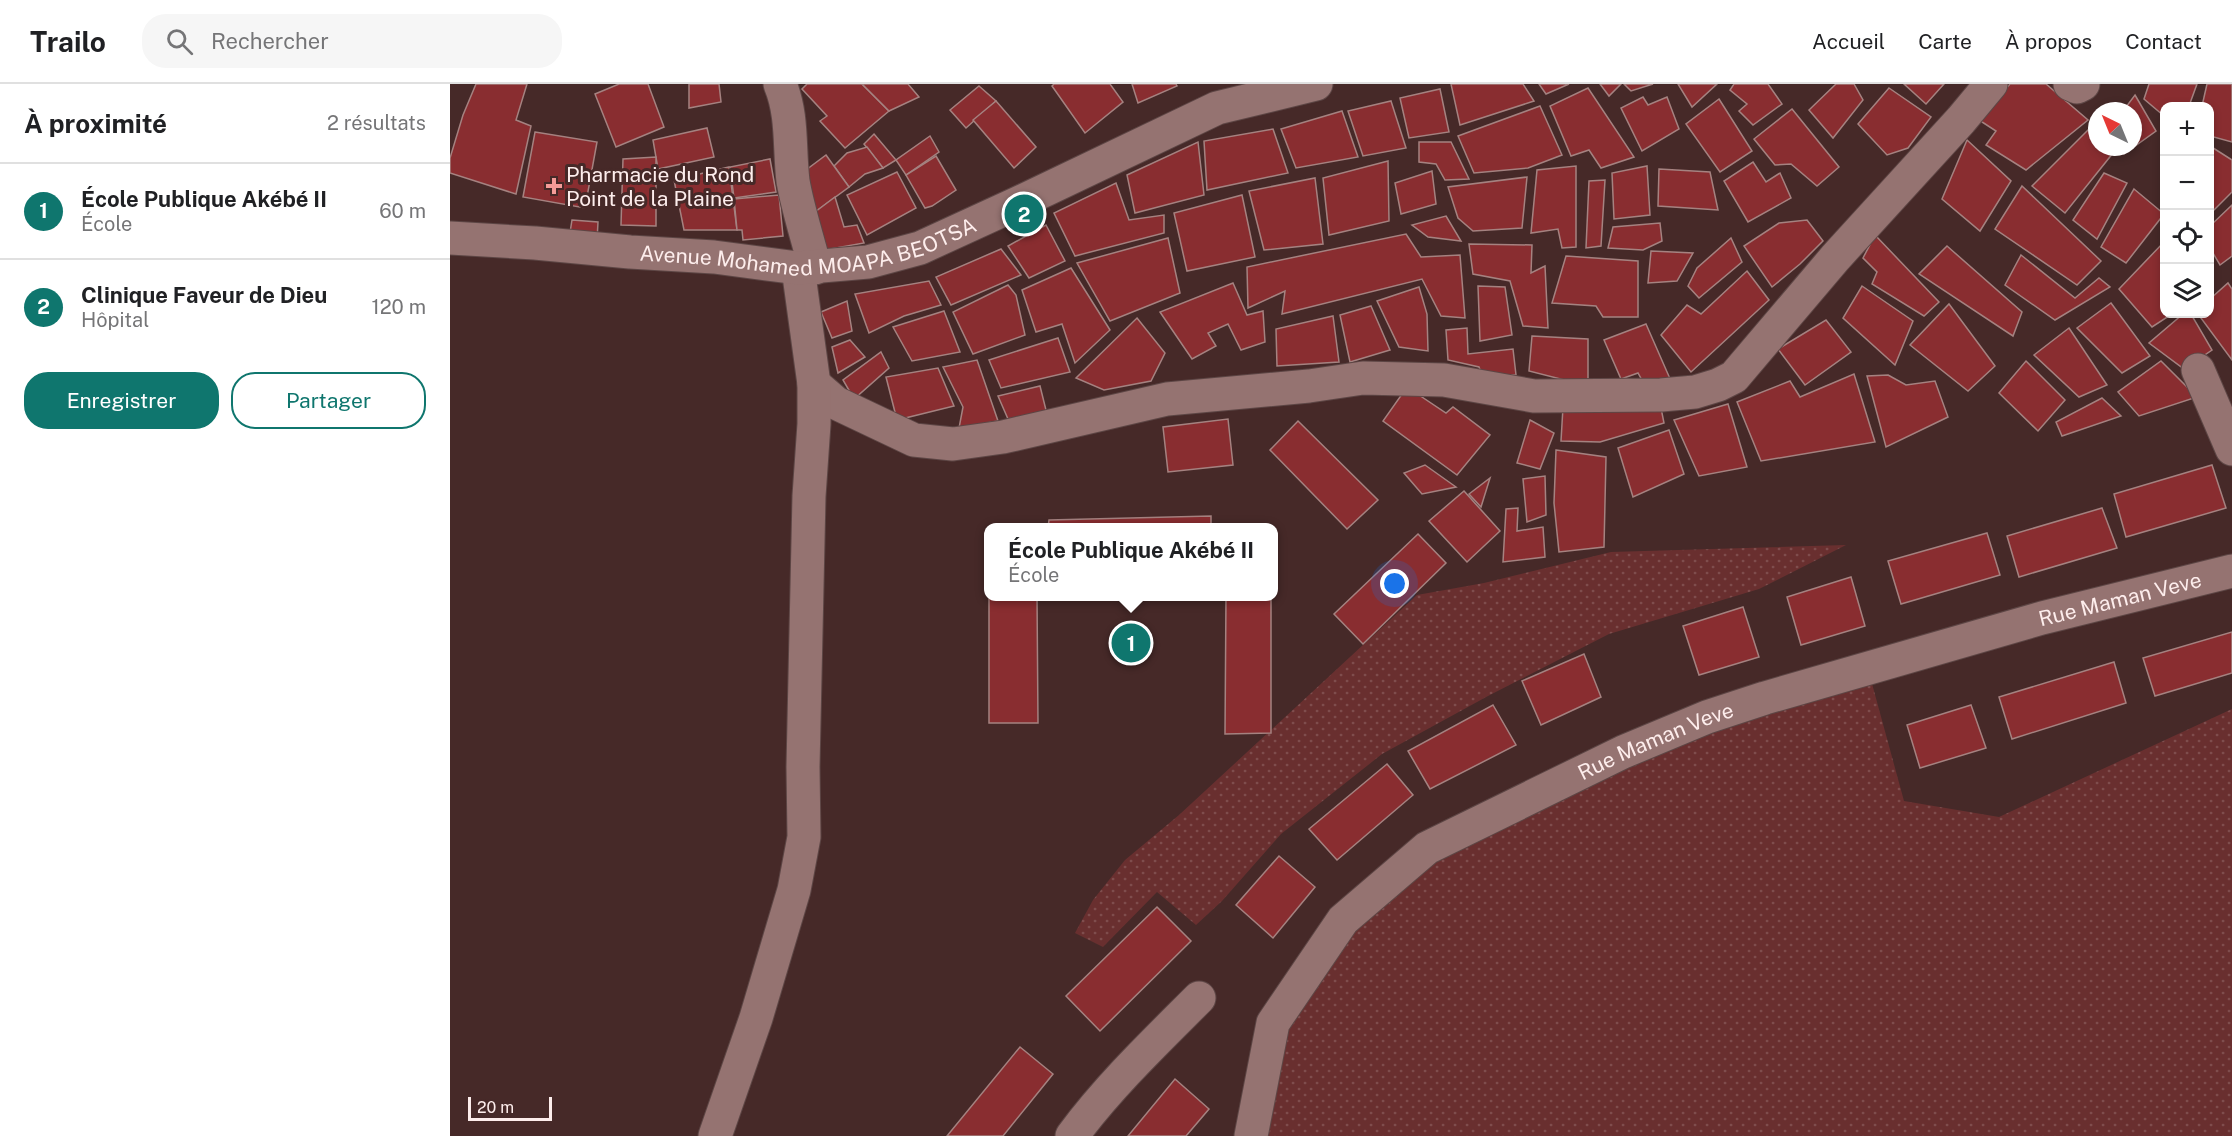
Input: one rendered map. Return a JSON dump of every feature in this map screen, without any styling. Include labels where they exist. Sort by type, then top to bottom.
[{"type":"street","points":[[715,1136],[756,1018],[794,890],[804,837],[809,496],[814,384],[806,268],[794,182],[789,115],[780,84]]},
{"type":"street","name":"Avenue Mohamed MOAPA BEOTSA","points":[[450,238],[714,257],[806,268],[868,262],[920,248],[1217,108],[1316,84]]},
{"type":"street","points":[[814,384],[836,403],[915,440],[953,444],[1003,437],[1167,399],[1309,386],[1363,378],[1444,380],[1534,396],[1660,395],[1695,392],[1718,385],[1734,376],[1835,258],[1991,84]]},
{"type":"street","points":[[2070,84],[2076,87],[2083,84]]},
{"type":"street","points":[[2198,370],[2232,449]]},
{"type":"street","name":"Rue Maman Veve","points":[[1251,1136],[1274,1023],[1343,920],[1427,848],[1623,752],[1717,714],[2042,618],[2232,571]]},
{"type":"street","points":[[1072,1136],[1089,1112],[1199,998]]},
{"type":"shaded area","points":[[1846,545],[1759,589],[1609,634],[1382,754],[1281,834],[1222,901],[1196,925],[1157,892],[1103,947],[1075,933],[1093,900],[1125,860],[1179,815],[1417,595],[1484,583],[1611,552]]},
{"type":"shaded area","points":[[1871,680],[1904,801],[1999,817],[2232,709],[2232,1136],[1251,1136],[1273,1023],[1427,848],[1623,752]]},
{"type":"building","points":[[476,84],[527,84],[516,120],[531,126],[516,194],[450,173],[450,158],[463,115]]},
{"type":"building","points":[[619,84],[648,84],[664,127],[616,147],[595,94]]},
{"type":"building","points":[[689,84],[719,84],[721,102],[689,108]]},
{"type":"building","points":[[807,84],[862,84],[889,111],[845,148],[820,121],[827,116],[802,89]]},
{"type":"building","points":[[862,84],[908,84],[919,97],[889,111]]},
{"type":"building","points":[[1054,84],[1110,84],[1123,102],[1085,133],[1052,86]]},
{"type":"building","points":[[1132,84],[1176,84],[1177,86],[1138,103]]},
{"type":"building","points":[[1451,84],[1523,84],[1534,101],[1460,125]]},
{"type":"building","points":[[1539,84],[1569,84],[1546,94]]},
{"type":"building","points":[[1600,84],[1621,84],[1609,96]]},
{"type":"building","points":[[1624,84],[1653,84],[1631,91]]},
{"type":"building","points":[[1678,84],[1717,84],[1692,107]]},
{"type":"building","points":[[1734,84],[1768,84],[1782,104],[1753,125],[1739,111],[1747,104],[1730,90]]},
{"type":"building","points":[[1836,84],[1854,84],[1863,100],[1833,138],[1809,110]]},
{"type":"building","points":[[1904,84],[1944,84],[1926,104]]},
{"type":"building","points":[[2010,84],[2046,84],[2088,120],[2026,170],[1986,145],[1996,131],[1979,120]]},
{"type":"building","points":[[2149,84],[2197,84],[2190,102],[2160,102],[2160,113],[2144,99]]},
{"type":"building","points":[[2207,84],[2232,84],[2232,142],[2214,137],[2214,102],[2203,102]]},
{"type":"building","points":[[979,86],[996,101],[966,128],[950,110]]},
{"type":"building","points":[[1588,88],[1634,157],[1601,168],[1589,150],[1571,156],[1550,106]]},
{"type":"building","points":[[1889,88],[1931,117],[1908,148],[1887,155],[1858,124]]},
{"type":"building","points":[[1440,89],[1449,132],[1409,138],[1400,98]]},
{"type":"building","points":[[2135,95],[2139,102],[2130,102]]},
{"type":"building","points":[[1643,97],[1648,105],[1667,97],[1679,129],[1642,151],[1621,108]]},
{"type":"building","points":[[1719,99],[1752,151],[1720,172],[1686,124]]},
{"type":"building","points":[[996,101],[1036,147],[1014,168],[973,120]]},
{"type":"building","points":[[1391,101],[1406,148],[1363,156],[1348,111]]},
{"type":"building","points":[[1540,106],[1562,155],[1528,168],[1474,173],[1458,136]]},
{"type":"building","points":[[2142,107],[2156,131],[2142,141]]},
{"type":"building","points":[[1792,109],[1839,167],[1817,186],[1791,164],[1775,165],[1754,139]]},
{"type":"building","points":[[1342,111],[1358,157],[1296,168],[1281,129]]},
{"type":"building","points":[[707,128],[714,157],[658,169],[653,140]]},
{"type":"building","points":[[1273,129],[1288,173],[1207,190],[1204,141]]},
{"type":"building","points":[[2088,130],[2088,156],[2111,156],[2065,213],[2032,186]]},
{"type":"building","points":[[535,132],[597,142],[585,208],[523,197]]},
{"type":"building","points":[[874,134],[896,160],[883,168],[864,144]]},
{"type":"building","points":[[930,136],[939,152],[906,175],[896,160]]},
{"type":"building","points":[[1967,140],[2011,181],[1980,231],[1942,199]]},
{"type":"building","points":[[1198,142],[1204,195],[1135,213],[1127,175]]},
{"type":"building","points":[[1419,142],[1451,142],[1469,179],[1445,180],[1436,164],[1419,162]]},
{"type":"building","points":[[867,147],[883,168],[865,174],[849,187],[834,166],[847,153]]},
{"type":"building","points":[[2214,149],[2232,160],[2232,192],[2214,210]]},
{"type":"building","points":[[826,155],[849,187],[815,212],[794,179]]},
{"type":"building","points":[[936,156],[956,190],[925,208],[906,175]]},
{"type":"building","points":[[656,157],[656,226],[621,225],[623,159]]},
{"type":"building","points":[[770,159],[776,192],[734,198],[730,167]]},
{"type":"building","points":[[1388,161],[1389,221],[1329,235],[1323,178]]},
{"type":"building","points":[[1753,162],[1766,182],[1780,173],[1791,198],[1748,222],[1724,181]]},
{"type":"building","points":[[1576,166],[1576,247],[1562,248],[1558,229],[1531,233],[1537,170]]},
{"type":"building","points":[[1647,166],[1650,215],[1614,219],[1612,173]]},
{"type":"building","points":[[729,167],[737,230],[684,230],[674,180]]},
{"type":"building","points":[[1659,169],[1710,172],[1718,210],[1658,206]]},
{"type":"building","points":[[1432,171],[1436,204],[1401,214],[1395,183]]},
{"type":"building","points":[[897,172],[916,208],[867,235],[847,195]]},
{"type":"building","points":[[2104,173],[2127,183],[2097,239],[2073,220]]},
{"type":"building","points":[[1527,177],[1522,228],[1473,231],[1458,218],[1448,187]]},
{"type":"building","points":[[1315,178],[1323,244],[1264,250],[1249,191]]},
{"type":"building","points":[[1605,180],[1601,246],[1586,248],[1589,181]]},
{"type":"building","points":[[1116,183],[1129,220],[1164,215],[1164,233],[1075,256],[1054,213]]},
{"type":"building","points":[[2022,186],[2101,261],[2077,285],[1995,229]]},
{"type":"building","points":[[2134,189],[2160,211],[2160,219],[2126,263],[2101,247]]},
{"type":"building","points":[[779,195],[783,236],[743,240],[742,230],[737,230],[734,199]]},
{"type":"building","points":[[1242,195],[1255,257],[1187,271],[1174,213]]},
{"type":"building","points":[[835,197],[844,227],[857,225],[864,243],[819,251],[815,212]]},
{"type":"building","points":[[2232,205],[2232,256],[2220,265],[2214,255],[2214,222]]},
{"type":"building","points":[[1446,216],[1461,241],[1428,237],[1412,225]]},
{"type":"building","points":[[572,220],[598,222],[597,241],[569,239]]},
{"type":"building","points":[[1807,220],[1823,241],[1772,287],[1744,246],[1779,223]]},
{"type":"building","points":[[1660,223],[1662,241],[1643,250],[1608,248],[1613,227]]},
{"type":"building","points":[[1046,225],[1065,261],[1029,278],[1008,246]]},
{"type":"building","points":[[1406,234],[1421,257],[1460,255],[1465,318],[1441,316],[1422,279],[1282,314],[1285,291],[1248,308],[1247,267]]},
{"type":"building","points":[[1875,235],[1939,302],[1924,316],[1872,284],[1877,272],[1863,258]]},
{"type":"building","points":[[1168,238],[1180,293],[1110,321],[1077,263]]},
{"type":"building","points":[[1731,238],[1742,262],[1699,298],[1688,286],[1697,268]]},
{"type":"building","points":[[1469,244],[1532,245],[1531,273],[1545,266],[1548,328],[1523,326],[1510,281],[1473,274]]},
{"type":"building","points":[[1947,246],[2022,312],[2013,336],[1919,274]]},
{"type":"building","points":[[2160,246],[2160,318],[2166,318],[2152,327],[2119,289]]},
{"type":"building","points":[[1001,249],[1021,275],[951,305],[936,277]]},
{"type":"building","points":[[1651,251],[1693,253],[1677,281],[1648,283]]},
{"type":"building","points":[[2021,255],[2075,298],[2099,278],[2110,287],[2055,320],[2005,285]]},
{"type":"building","points":[[1566,256],[1638,261],[1638,317],[1603,317],[1596,306],[1552,303]]},
{"type":"building","points":[[1071,268],[1110,330],[1075,363],[1062,324],[1036,332],[1022,290]]},
{"type":"building","points":[[1747,271],[1769,300],[1691,372],[1661,335],[1687,305],[1701,314]]},
{"type":"building","points":[[929,281],[941,305],[904,316],[869,333],[855,294]]},
{"type":"building","points":[[1233,283],[1247,315],[1263,311],[1265,342],[1241,350],[1228,324],[1208,333],[1216,346],[1192,359],[1160,312]]},
{"type":"building","points":[[2228,283],[2232,289],[2232,360],[2201,318],[2214,318],[2214,295]]},
{"type":"building","points":[[1008,285],[1016,295],[1025,335],[973,354],[953,312]]},
{"type":"building","points":[[1478,286],[1505,287],[1512,335],[1480,341]]},
{"type":"building","points":[[1862,286],[1913,321],[1895,365],[1843,318]]},
{"type":"building","points":[[1419,287],[1427,314],[1428,351],[1399,347],[1377,301]]},
{"type":"building","points":[[847,301],[852,331],[832,338],[821,312]]},
{"type":"building","points":[[2111,303],[2150,356],[2122,373],[2077,328]]},
{"type":"building","points":[[1949,304],[1995,366],[1968,391],[1910,345]]},
{"type":"building","points":[[1371,306],[1390,350],[1350,362],[1340,315]]},
{"type":"building","points":[[944,311],[960,352],[912,361],[893,327]]},
{"type":"building","points":[[1333,316],[1339,362],[1277,366],[1276,329]]},
{"type":"building","points":[[1137,318],[1165,353],[1151,381],[1104,390],[1076,378]]},
{"type":"building","points":[[2178,318],[2193,318],[2212,350],[2184,369],[2149,343]]},
{"type":"building","points":[[1826,320],[1851,352],[1805,385],[1778,349]]},
{"type":"building","points":[[1646,324],[1671,381],[1643,382],[1638,373],[1621,379],[1604,340]]},
{"type":"building","points":[[1467,328],[1468,354],[1513,349],[1516,375],[1482,375],[1479,367],[1448,360],[1446,330]]},
{"type":"building","points":[[2069,328],[2107,385],[2079,397],[2034,355]]},
{"type":"building","points":[[1532,336],[1588,339],[1588,386],[1529,371]]},
{"type":"building","points":[[1058,338],[1070,372],[1001,388],[989,360]]},
{"type":"building","points":[[850,340],[865,357],[838,373],[832,347]]},
{"type":"building","points":[[881,352],[889,368],[854,399],[843,380]]},
{"type":"building","points":[[977,360],[998,421],[959,428],[963,407],[943,367]]},
{"type":"building","points":[[2026,361],[2065,400],[2038,431],[1999,393]]},
{"type":"building","points":[[2161,361],[2197,397],[2139,416],[2118,392]]},
{"type":"building","points":[[938,368],[954,406],[897,420],[886,377]]},
{"type":"building","points":[[1854,374],[1875,442],[1761,461],[1737,402],[1790,381],[1800,397]]},
{"type":"building","points":[[1888,375],[1906,385],[1935,381],[1948,417],[1886,447],[1867,376]]},
{"type":"building","points":[[1040,386],[1047,414],[1008,419],[998,396]]},
{"type":"building","points":[[1407,387],[1446,413],[1453,407],[1490,435],[1457,475],[1383,421]]},
{"type":"building","points":[[2102,398],[2121,416],[2062,436],[2056,422]]},
{"type":"building","points":[[1728,404],[1747,467],[1699,476],[1674,420]]},
{"type":"building","points":[[1563,407],[1661,408],[1664,423],[1600,442],[1561,441]]},
{"type":"building","points":[[1228,419],[1233,465],[1168,472],[1163,427]]},
{"type":"building","points":[[1530,420],[1554,433],[1540,469],[1517,463]]},
{"type":"building","points":[[1298,421],[1378,500],[1347,529],[1270,450]]},
{"type":"building","points":[[1669,430],[1684,474],[1633,497],[1618,448]]},
{"type":"building","points":[[1556,450],[1606,457],[1604,547],[1559,552],[1554,503]]},
{"type":"building","points":[[1425,465],[1456,487],[1422,494],[1404,473]]},
{"type":"building","points":[[2212,465],[2226,508],[2126,537],[2114,494]]},
{"type":"building","points":[[1545,476],[1546,515],[1527,522],[1523,479]]},
{"type":"building","points":[[1490,478],[1481,507],[1469,494]]},
{"type":"building","points":[[1464,491],[1500,531],[1467,562],[1429,521]]},
{"type":"building","points":[[1518,508],[1517,531],[1543,527],[1545,557],[1503,562],[1506,509]]},
{"type":"building","points":[[2102,508],[2117,548],[2019,577],[2007,536]]},
{"type":"building","points":[[1211,516],[1211,523],[1049,523],[1049,520]]},
{"type":"building","points":[[1987,533],[2000,575],[1901,604],[1888,561]]},
{"type":"building","points":[[1418,534],[1446,563],[1363,644],[1334,614]]},
{"type":"building","points":[[1851,577],[1865,626],[1801,645],[1787,597]]},
{"type":"building","points":[[989,601],[1037,601],[1038,723],[989,723]]},
{"type":"building","points":[[1226,601],[1271,601],[1271,733],[1225,734]]},
{"type":"building","points":[[1743,607],[1759,657],[1699,675],[1683,626]]},
{"type":"building","points":[[2232,632],[2232,673],[2155,696],[2143,658]]},
{"type":"building","points":[[1584,654],[1601,697],[1541,725],[1522,681]]},
{"type":"building","points":[[2114,662],[2126,703],[2012,739],[1999,697]]},
{"type":"building","points":[[1493,705],[1516,745],[1430,789],[1408,751]]},
{"type":"building","points":[[1971,705],[1986,748],[1920,768],[1907,725]]},
{"type":"building","points":[[1387,764],[1413,795],[1337,860],[1309,829]]},
{"type":"building","points":[[1279,856],[1315,887],[1273,938],[1236,905]]},
{"type":"building","points":[[1157,907],[1191,941],[1100,1031],[1066,996]]},
{"type":"building","points":[[1020,1047],[1053,1074],[1003,1136],[947,1136]]},
{"type":"building","points":[[1175,1079],[1209,1109],[1186,1136],[1128,1136]]},
{"type":"place","name":"Pharmacie du Rond Point de la Plaine","points":[[554,186]]},
{"type":"place","name":"Clinique Faveur de Dieu","points":[[1024,214]]},
{"type":"place","name":"École Publique Akébé II","points":[[1131,643]]}]
